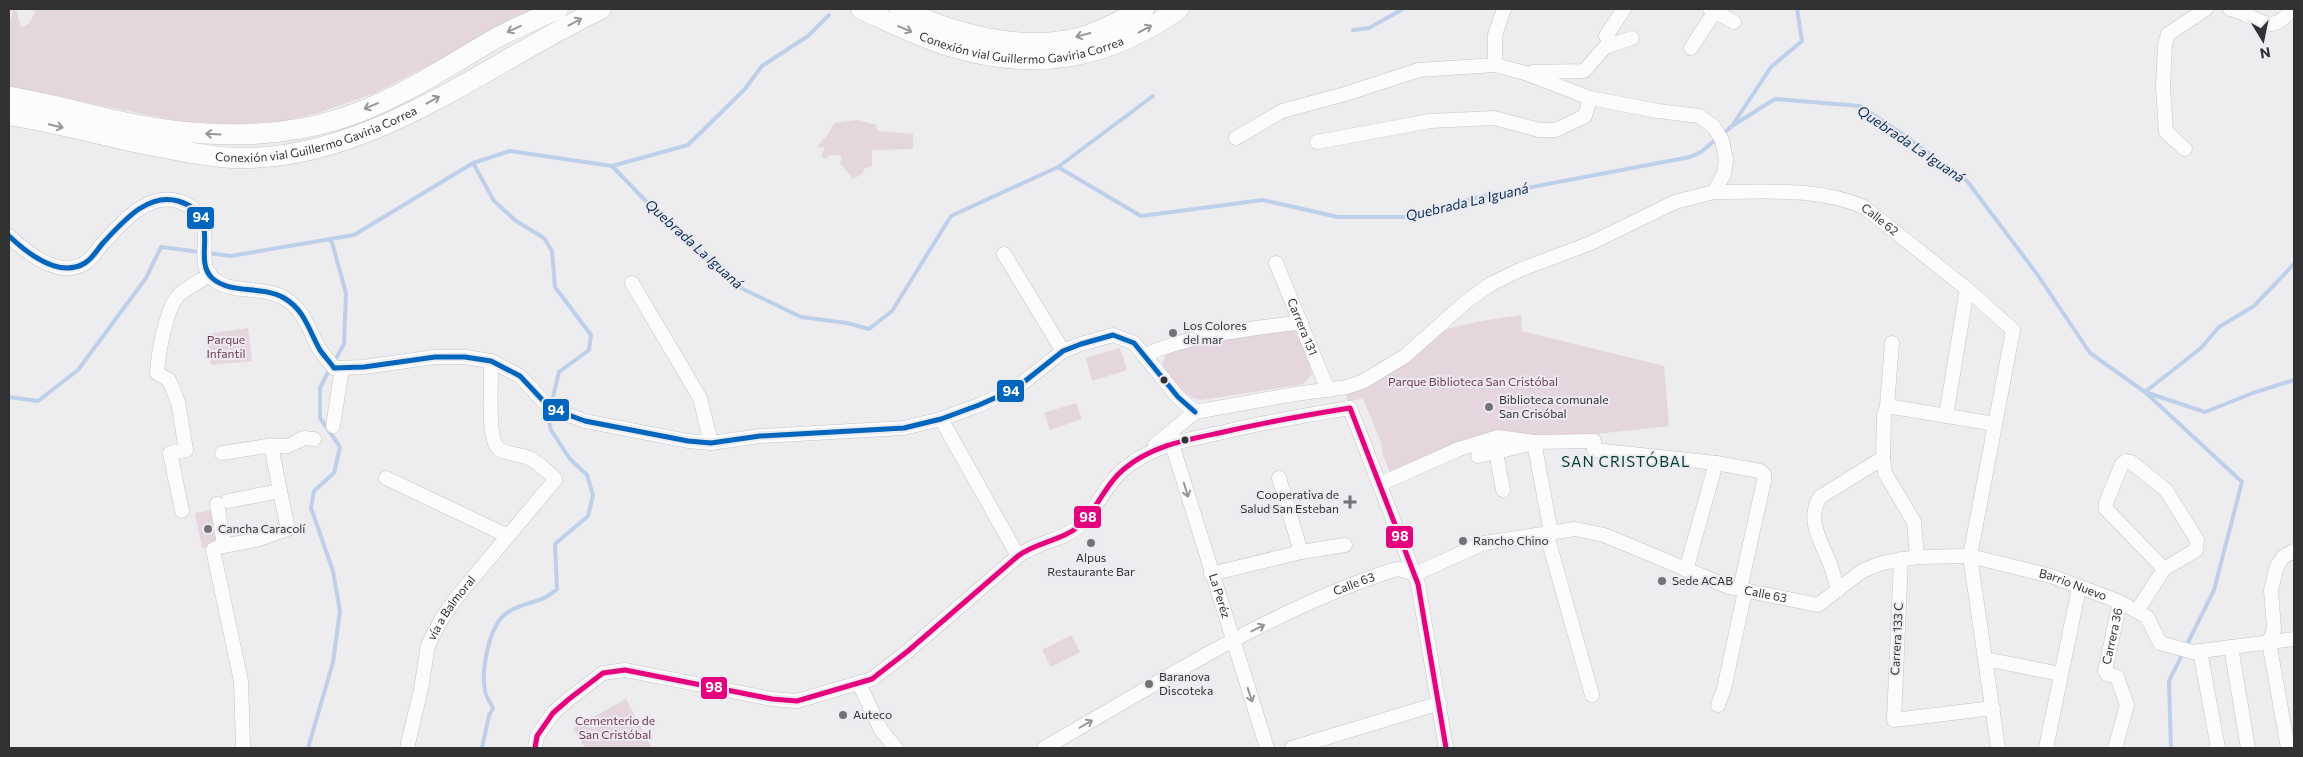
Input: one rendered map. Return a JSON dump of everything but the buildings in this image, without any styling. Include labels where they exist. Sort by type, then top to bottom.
[{"type":"highway","name":"Conexión vial Guillermo Gaviria Correa","points":[[9,97],[146,128],[230,135],[269,134],[337,120],[375,105],[503,35],[558,9]]},
{"type":"highway","name":"Conexión vial Guillermo Gaviria Correa","points":[[9,116],[193,154],[235,158],[274,157],[334,144],[410,113],[601,9]]},
{"type":"highway","name":"Conexión vial Guillermo Gaviria Correa","points":[[861,9],[951,47],[998,58],[1040,60],[1102,50],[1165,19],[1179,9]]},
{"type":"highway","name":"Conexión vial Guillermo Gaviria Correa","points":[[900,9],[958,32],[1018,43],[1046,42],[1084,36],[1144,9]]},
{"type":"street","points":[[1495,65],[1495,35],[1504,9]]},
{"type":"street","points":[[1606,36],[1624,9]]},
{"type":"street","points":[[2185,149],[2166,132],[2163,87],[2165,44],[2168,34],[2206,9]]},
{"type":"street","points":[[2230,9],[2267,24],[2283,21],[2292,9]]},
{"type":"street","points":[[1691,48],[1712,10],[1734,22]]},
{"type":"street","points":[[1525,72],[1584,71],[1605,47],[1632,38]]},
{"type":"street","points":[[1236,138],[1282,111],[1345,94],[1419,70],[1495,65],[1525,72],[1590,98],[1658,111],[1698,116],[1713,126],[1722,140],[1726,160],[1724,174],[1714,192]]},
{"type":"street","points":[[1317,142],[1430,121],[1494,118],[1538,130],[1556,130],[1585,116],[1590,98]]},
{"type":"street","name":"Calle 62","points":[[1195,412],[1356,384],[1386,369],[1405,356],[1467,301],[1491,284],[1522,269],[1591,242],[1675,202],[1714,192],[1810,193],[1846,199],[1864,207],[1967,290],[2013,330],[1995,424]]},
{"type":"street","points":[[9,236],[25,251],[40,259],[54,265],[73,268],[87,262],[115,232],[147,204],[164,199],[178,201],[193,209],[205,229],[204,260],[210,274],[224,286],[267,292],[286,299],[302,314],[320,348],[334,368],[435,357],[465,357],[491,361],[520,376],[553,409],[594,422],[688,442],[711,443],[760,436],[904,428],[941,420],[1015,388],[1063,351],[1113,335],[1134,343],[1178,397],[1195,412],[1122,470],[1079,526],[1067,534],[1028,548],[908,651],[872,679],[796,701],[763,698],[624,670],[603,673],[553,713],[537,736],[535,748]]},
{"type":"street","points":[[1004,254],[1063,351]]},
{"type":"street","name":"Carrera 131","points":[[1276,263],[1328,390]]},
{"type":"street","points":[[182,511],[170,453],[186,450],[178,402],[170,380],[157,373],[157,362],[167,318],[174,301],[180,294],[210,274]]},
{"type":"street","points":[[632,283],[700,398],[711,443]]},
{"type":"street","points":[[1946,416],[1967,290]]},
{"type":"street","points":[[1145,355],[1171,344],[1197,338],[1301,322]]},
{"type":"street","points":[[1892,343],[1884,416],[1883,458],[1885,473],[1914,522],[1917,557]]},
{"type":"street","name":"vía a Balmoral","points":[[407,748],[421,689],[428,645],[441,620],[456,598],[554,483],[554,477],[530,458],[500,450],[495,444],[489,398],[492,382],[491,361]]},
{"type":"street","points":[[334,426],[342,368]]},
{"type":"street","points":[[1253,401],[1257,424]]},
{"type":"street","points":[[1886,406],[1995,424],[1970,556],[1998,748]]},
{"type":"street","points":[[1139,458],[1172,444],[1257,424],[1350,408],[1415,574],[1440,703],[1446,748]]},
{"type":"street","points":[[941,420],[1018,556]]},
{"type":"street","points":[[1380,484],[1459,449],[1498,437],[1534,442],[1594,441],[1594,450],[1716,463],[1760,471],[1764,474],[1724,689],[1718,705]]},
{"type":"street","points":[[222,453],[271,445],[288,446],[304,438],[314,439]]},
{"type":"street","points":[[1478,456],[1534,442]]},
{"type":"street","points":[[1534,442],[1551,533],[1548,540],[1592,695]]},
{"type":"street","name":"La Peréz","points":[[1172,444],[1211,574],[1267,748]]},
{"type":"street","points":[[243,748],[240,681],[213,550],[223,546],[256,540],[288,528],[271,445]]},
{"type":"street","points":[[1496,452],[1503,490]]},
{"type":"street","points":[[1838,590],[1813,519],[1816,504],[1820,497],[1883,458]]},
{"type":"street","points":[[2137,611],[2164,569],[2196,550],[2197,540],[2166,490],[2131,462],[2126,461],[2122,464],[2106,503],[2106,509],[2164,569]]},
{"type":"street","points":[[1686,570],[1716,463]]},
{"type":"street","points":[[386,478],[508,536]]},
{"type":"street","points":[[1279,478],[1301,552]]},
{"type":"street","points":[[223,546],[223,503],[280,491]]},
{"type":"street","name":"Calle 63","points":[[1044,748],[1232,641],[1319,597],[1399,568],[1415,574],[1484,543],[1576,529],[1604,535],[1686,570],[1743,590],[1818,605]]},
{"type":"street","points":[[1211,574],[1301,552],[1345,545]]},
{"type":"street","points":[[2288,748],[2269,642],[2274,628],[2271,590],[2278,566],[2284,556],[2294,550]]},
{"type":"street","name":"Barrio Nuevo","points":[[1818,605],[1862,571],[1882,563],[1917,557],[1970,556],[2052,576],[2079,588],[2120,602],[2147,617],[2160,643],[2176,648],[2197,652],[2269,642],[2293,636]]},
{"type":"street","name":"Carrera 133 C","points":[[1901,559],[1894,720],[1993,708]]},
{"type":"street","points":[[2046,748],[2079,588]]},
{"type":"street","name":"Carrera 36","points":[[2115,748],[2127,705],[2116,677],[2107,674],[2105,670],[2120,602]]},
{"type":"street","points":[[2231,647],[2248,748]]},
{"type":"street","points":[[2197,652],[2218,748]]},
{"type":"street","points":[[1985,659],[2061,674]]},
{"type":"street","points":[[859,684],[881,730],[896,748]]},
{"type":"street","points":[[1292,748],[1440,703]]},
{"type":"green space","points":[[16,9],[21,27],[29,23],[36,9],[539,9],[375,93],[321,112],[281,122],[232,124],[183,122],[9,87],[9,25],[13,10]]},
{"type":"green space","points":[[857,120],[876,125],[877,131],[913,134],[913,149],[872,150],[872,167],[865,168],[862,174],[853,179],[840,163],[842,157],[829,155],[826,159],[821,156],[825,148],[817,147],[834,123]]},
{"type":"green space","name":"Parque Biblioteca San Cristóbal","points":[[1521,315],[1522,331],[1664,366],[1669,426],[1541,440],[1498,434],[1391,474],[1383,456],[1381,442],[1363,399],[1348,401],[1343,384],[1407,354],[1450,328]]},
{"type":"green space","points":[[1290,324],[1304,348],[1311,367],[1312,374],[1303,384],[1202,400],[1189,396],[1174,381],[1162,364],[1168,349]]},
{"type":"green space","name":"Parque Infantil","points":[[248,328],[252,361],[211,365],[207,334]]},
{"type":"green space","points":[[1120,348],[1127,370],[1092,381],[1086,358]]},
{"type":"green space","points":[[1076,403],[1082,419],[1050,430],[1044,413]]},
{"type":"green space","name":"Cancha Caracolí","points":[[214,510],[223,545],[202,548],[195,513]]},
{"type":"green space","points":[[1071,635],[1080,652],[1051,667],[1042,650]]},
{"type":"green space","name":"Cementerio de San Cristóbal","points":[[626,699],[652,748],[585,748],[573,728]]},
{"type":"waterway","points":[[1353,30],[1369,28],[1403,9]]},
{"type":"waterway","points":[[1734,123],[1771,67],[1802,41],[1797,9]]},
{"type":"waterway","points":[[612,166],[688,145],[744,90],[762,66],[808,36],[829,15]]},
{"type":"waterway","points":[[1058,167],[1153,96]]},
{"type":"waterway","name":"Quebrada La Iguaná","points":[[9,397],[38,401],[78,370],[146,278],[161,247],[231,256],[354,235],[473,163],[510,151],[612,166],[667,223],[741,288],[801,317],[847,323],[869,329],[892,311],[951,216],[1058,167],[1141,216],[1263,200],[1338,217],[1404,217],[1484,196],[1690,157],[1701,152],[1732,126],[1775,99],[1860,106],[1967,181],[2037,274],[2090,353],[2145,392],[2205,412],[2253,393],[2294,380]]},
{"type":"waterway","points":[[473,163],[494,201],[516,221],[544,238],[552,251],[555,287],[591,335],[589,350],[559,372],[548,418],[551,430],[570,459],[587,475],[593,495],[588,516],[555,544],[557,589],[539,600],[514,608],[508,612],[501,618],[491,636],[484,671],[484,682],[486,696],[493,709],[489,715],[482,748]]},
{"type":"waterway","points":[[331,239],[346,293],[344,344],[334,362]]},
{"type":"waterway","points":[[2171,748],[2169,681],[2214,590],[2242,482],[2145,392],[2201,348],[2219,327],[2254,306],[2294,264]]},
{"type":"waterway","points":[[308,748],[333,662],[340,611],[333,571],[311,508],[314,491],[334,473],[340,447],[320,418],[320,388],[330,368]]},
{"type":"transit line","name":"94","points":[[9,236],[25,250],[44,262],[65,268],[75,267],[90,259],[118,227],[136,211],[156,201],[167,199],[178,201],[192,208],[200,216],[204,226],[204,260],[206,270],[212,278],[228,286],[275,294],[291,303],[306,321],[320,350],[334,368],[364,367],[435,357],[465,357],[491,361],[520,376],[548,406],[563,413],[585,421],[688,441],[711,443],[760,436],[904,428],[941,419],[1015,389],[1063,351],[1113,335],[1134,343],[1178,397],[1195,412]]},
{"type":"transit line","name":"98","points":[[535,748],[537,736],[553,713],[603,673],[625,670],[772,699],[797,701],[872,679],[908,651],[1018,556],[1025,551],[1065,535],[1079,526],[1111,482],[1134,461],[1157,449],[1194,438],[1350,408],[1418,584],[1446,748]]},
{"type":"place","name":"Los Colores del mar","points":[[1173,333]]},
{"type":"place","name":"Biblioteca comunale San Crisóbal","points":[[1489,407]]},
{"type":"place","name":"Cooperativa de Salud San Esteban","points":[[1350,502]]},
{"type":"place","name":"Cancha Caracolí","points":[[208,529]]},
{"type":"place","name":"Rancho Chino","points":[[1463,541]]},
{"type":"place","name":"Alpus Restaurante Bar","points":[[1091,543]]},
{"type":"place","name":"Sede ACAB","points":[[1662,581]]},
{"type":"place","name":"Baranova Discoteka","points":[[1149,684]]},
{"type":"place","name":"Auteco","points":[[843,715]]},
{"type":"district","name":"SAN CRISTÓBAL","points":[[1626,462]]}]
